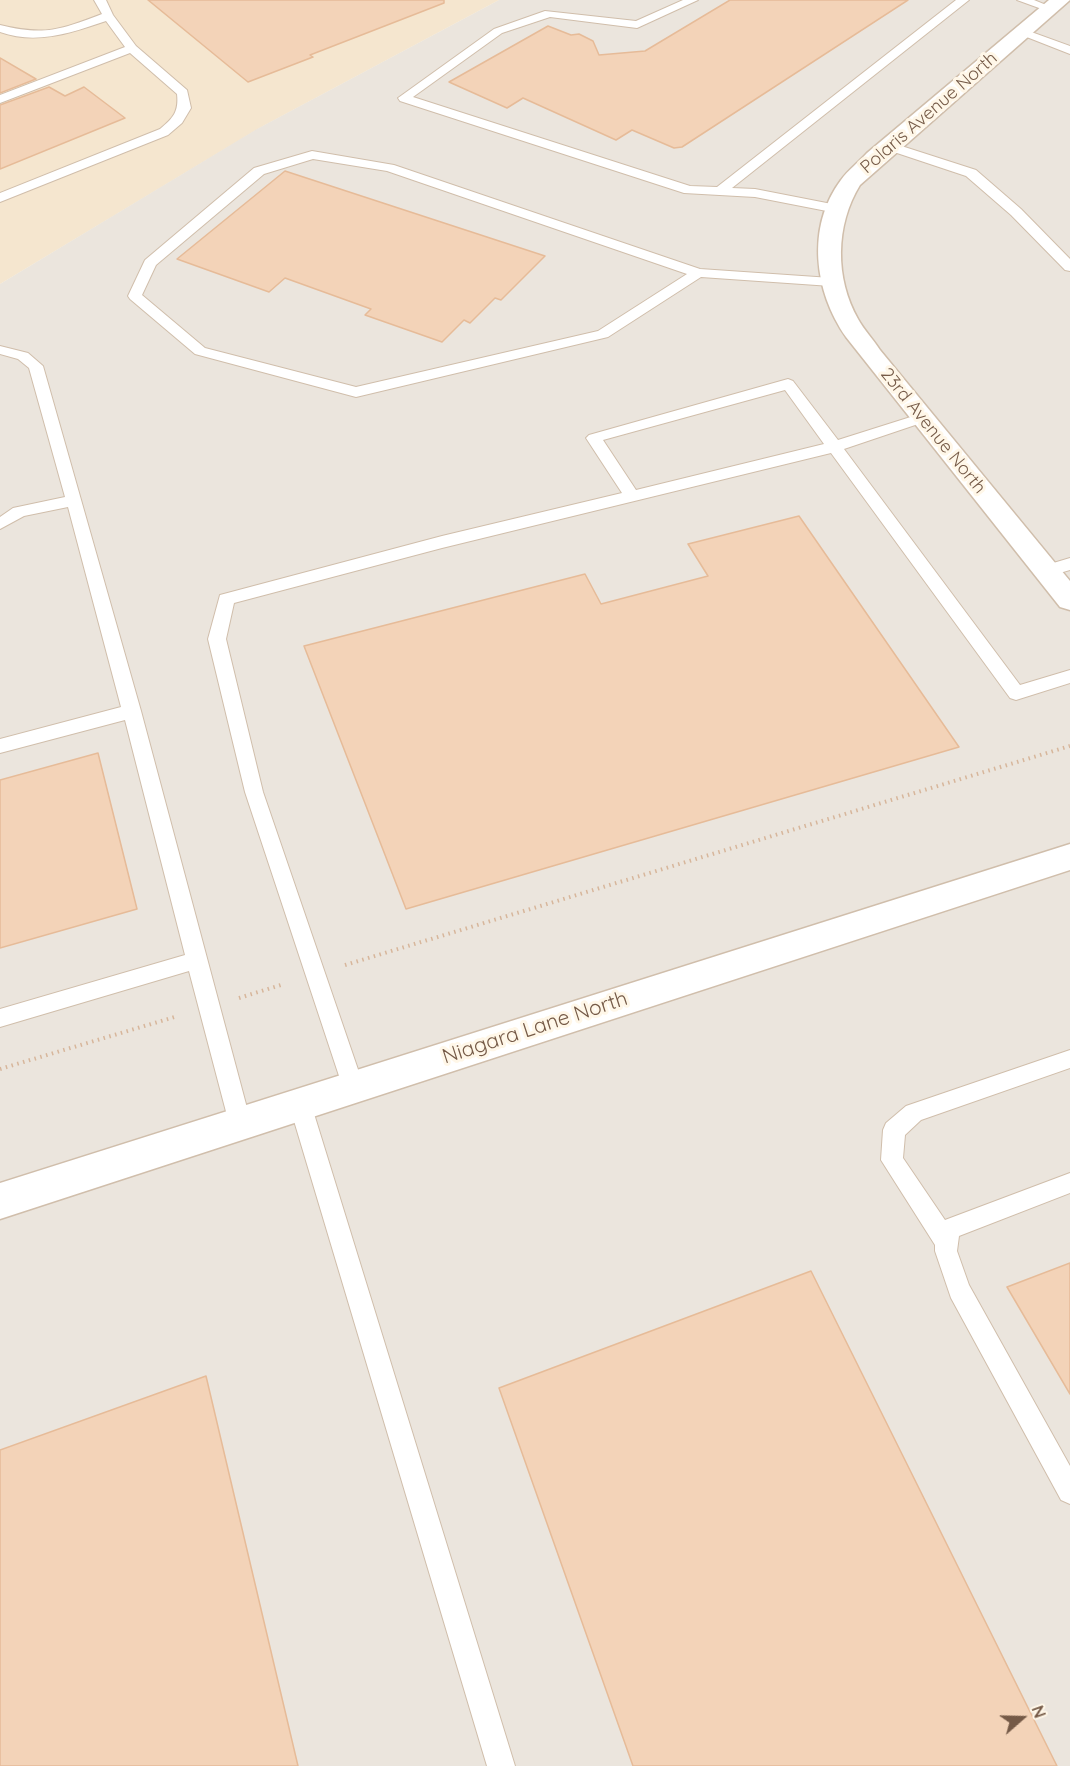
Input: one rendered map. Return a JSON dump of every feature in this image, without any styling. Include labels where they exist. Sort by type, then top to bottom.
[{"type":"street","name":"Polaris Avenue North","points":[[828,246],[837,209],[850,183],[889,146],[1055,4]]},
{"type":"street","name":"23rd Avenue North","points":[[828,246],[831,282],[846,318],[871,355],[922,418],[1058,568],[1070,600]]},
{"type":"street","name":"Niagara Lane North","points":[[0,1201],[1070,857]]},
{"type":"lane","points":[[0,198],[164,132],[178,120],[185,108],[183,93],[132,48],[108,16],[100,0]]},
{"type":"lane","points":[[692,0],[637,25],[549,13],[498,31],[404,98],[689,190],[755,193],[837,209]]},
{"type":"lane","points":[[720,191],[963,0]]},
{"type":"lane","points":[[1023,0],[1055,4]]},
{"type":"lane","points":[[0,27],[8,31],[35,35],[63,32],[108,16]]},
{"type":"lane","points":[[1023,32],[1070,50]]},
{"type":"lane","points":[[0,99],[132,48]]},
{"type":"lane","points":[[889,146],[971,173],[1016,213],[1070,267]]},
{"type":"lane","points":[[698,273],[603,334],[356,392],[200,351],[135,296],[150,263],[260,171],[312,155],[389,168],[698,273],[831,282]]},
{"type":"lane","points":[[0,350],[22,356],[36,366],[132,711],[240,1123]]},
{"type":"lane","points":[[631,495],[594,438],[788,384],[1016,693],[1070,676]]},
{"type":"lane","points":[[353,1087],[254,792],[217,639],[226,599],[631,495],[834,447],[922,418]]},
{"type":"lane","points":[[0,524],[19,512],[75,500]]},
{"type":"lane","points":[[0,746],[132,711]]},
{"type":"lane","points":[[0,1018],[197,960]]},
{"type":"lane","points":[[947,1242],[892,1160],[894,1130],[914,1113],[1070,1059]]},
{"type":"lane","points":[[300,1104],[501,1766]]},
{"type":"lane","points":[[1070,1183],[949,1229],[946,1251],[959,1290],[1070,1491]]},
{"type":"path","points":[[0,1069],[1070,746]]},
{"type":"shaded area","points":[[0,0],[499,0],[263,126],[0,284]]},
{"type":"shaded area","points":[[499,0],[1070,0],[1070,1766],[0,1766],[0,284],[257,129]]},
{"type":"building","points":[[148,0],[444,0],[444,3],[310,55],[313,57],[248,82]]},
{"type":"building","points":[[730,0],[908,0],[682,147],[674,148],[632,130],[616,140],[523,98],[507,108],[449,82],[548,26],[571,35],[579,34],[593,41],[599,55],[645,51]]},
{"type":"building","points":[[0,58],[36,79],[0,93]]},
{"type":"building","points":[[49,87],[65,96],[84,87],[125,118],[0,169],[0,105]]},
{"type":"building","points":[[285,171],[545,256],[501,300],[495,298],[470,323],[464,320],[442,342],[365,315],[371,309],[285,278],[269,292],[177,259]]},
{"type":"building","points":[[799,516],[959,747],[406,909],[304,646],[585,574],[601,604],[708,576],[688,544]]},
{"type":"building","points":[[98,753],[137,909],[0,948],[0,780]]},
{"type":"building","points":[[1070,1263],[1070,1394],[1007,1287]]},
{"type":"building","points":[[811,1271],[1057,1766],[633,1766],[499,1388]]},
{"type":"building","points":[[206,1376],[298,1766],[0,1766],[0,1450]]}]
